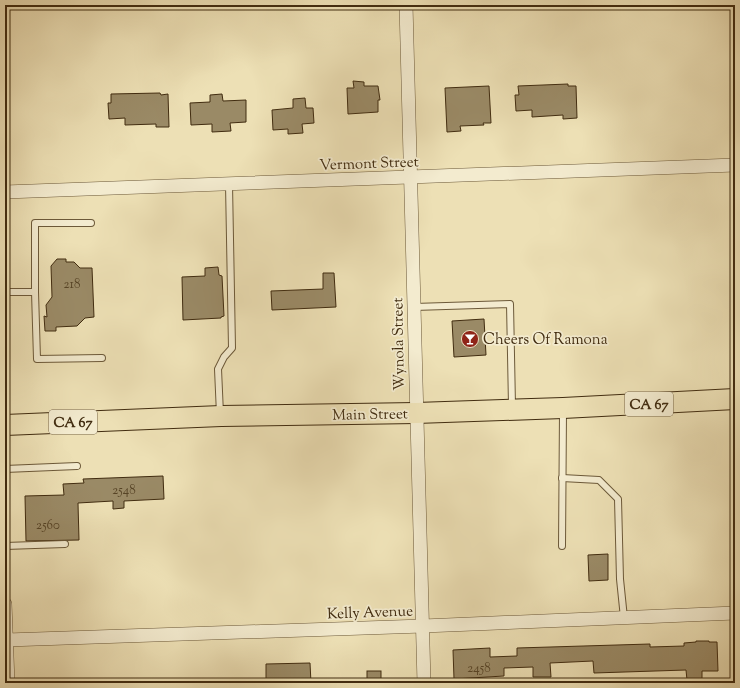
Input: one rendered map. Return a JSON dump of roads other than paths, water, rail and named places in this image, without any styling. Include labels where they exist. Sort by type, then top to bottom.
[{"type":"main road","name":"Main Street","points":[[5,425],[220,416],[512,410],[735,400]]},
{"type":"street","name":"Wynola Street","points":[[406,5],[424,683]]},
{"type":"street","name":"Vermont Street","points":[[5,192],[735,165]]},
{"type":"street","points":[[5,604],[8,683]]},
{"type":"street","name":"Kelly Avenue","points":[[7,640],[423,626],[735,613]]},
{"type":"lane","points":[[220,416],[218,370],[224,357],[232,348],[229,184]]},
{"type":"lane","points":[[91,223],[34,223],[37,359],[102,358]]},
{"type":"lane","points":[[5,292],[35,292]]},
{"type":"lane","points":[[414,307],[510,304],[512,410]]},
{"type":"lane","points":[[562,546],[564,408]]},
{"type":"lane","points":[[5,469],[77,466]]},
{"type":"lane","points":[[562,478],[599,480],[618,499],[620,579],[624,618]]},
{"type":"lane","points":[[5,546],[65,544]]},
{"type":"place","name":"Cheers Of Ramona","points":[[470,339]]}]
